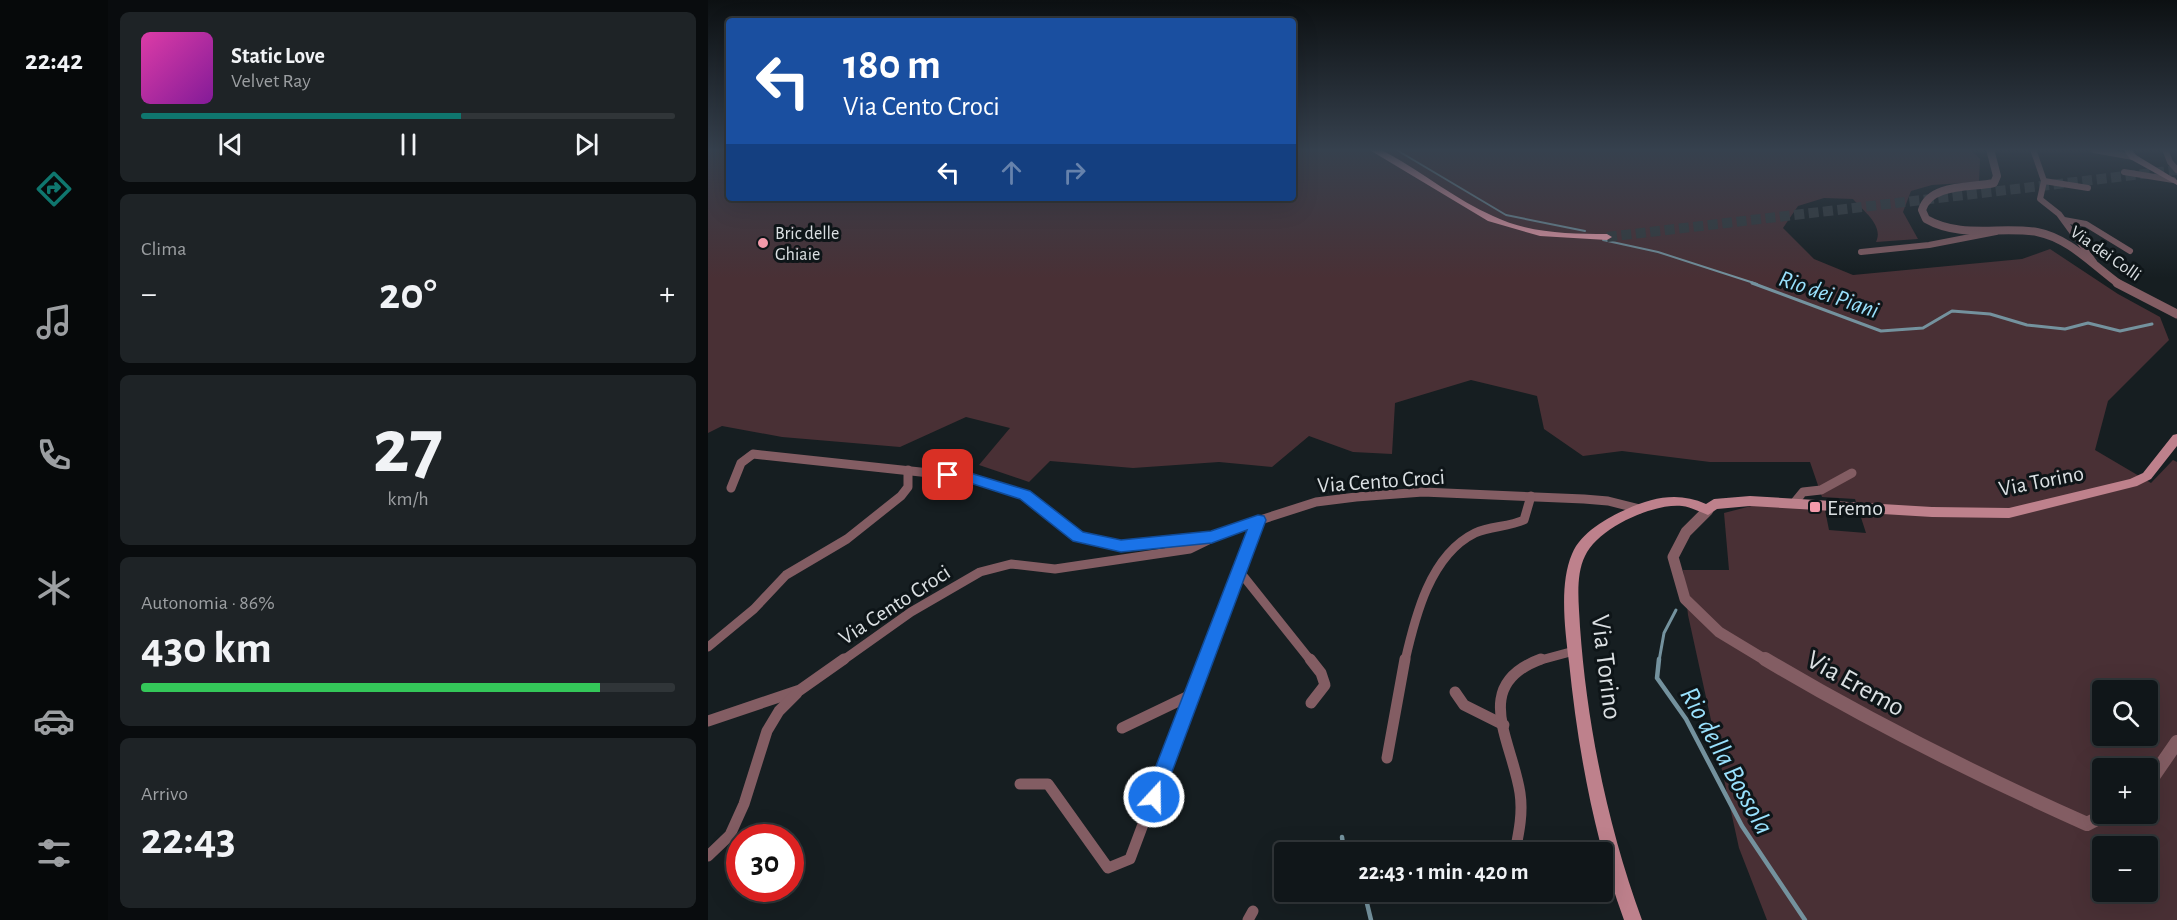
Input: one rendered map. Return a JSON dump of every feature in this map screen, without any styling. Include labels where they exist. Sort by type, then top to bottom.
[{"type":"main road","points":[[1443,192],[1499,223],[1542,234],[1607,237]]},
{"type":"main road","name":"Via Torino","points":[[1633,920],[1605,828],[1574,651],[1571,586],[1577,555],[1596,532],[1640,509],[1677,500],[1707,506],[1750,501],[1932,512],[2010,513],[2133,483],[2152,471],[2177,438]]},
{"type":"street","name":"Via dei Colli","points":[[1943,192],[1925,201],[1922,210],[1924,218],[1935,225],[1952,230],[2036,231],[2053,237],[2122,287],[2177,314]]},
{"type":"street","points":[[2042,192],[2040,199],[2064,220],[2102,272]]},
{"type":"street","points":[[2064,220],[2086,224],[2130,251]]},
{"type":"street","points":[[1861,252],[1929,245],[1999,231]]},
{"type":"street","points":[[731,488],[741,463],[753,454],[967,477],[1025,495],[1078,537],[1121,546],[1212,537]]},
{"type":"street","points":[[708,647],[754,609],[786,575],[847,539],[901,496],[908,487],[908,470]]},
{"type":"street","points":[[1794,503],[1803,492],[1821,490],[1852,473]]},
{"type":"street","name":"Via Cento Croci","points":[[708,721],[800,690],[911,612],[980,572],[1011,564],[1055,569],[1190,549],[1212,537],[1258,520],[1316,502],[1356,497],[1423,492],[1531,496],[1608,501],[1640,509]]},
{"type":"street","points":[[1387,758],[1403,673],[1422,600],[1435,573],[1444,557],[1473,533],[1514,525],[1524,520],[1531,496]]},
{"type":"street","name":"Via Eremo","points":[[1707,506],[1686,532],[1673,557],[1685,599],[1719,632],[1830,698],[1999,785],[2087,824],[2092,821]]},
{"type":"street","points":[[1020,784],[1048,784],[1108,868],[1130,859],[1258,520]]},
{"type":"street","points":[[1240,572],[1321,673],[1326,685],[1311,703]]},
{"type":"street","points":[[1516,842],[1521,802],[1500,711],[1501,690],[1507,681],[1526,666],[1545,657],[1574,651]]},
{"type":"street","points":[[708,856],[730,835],[744,804],[767,731],[779,711],[800,690]]},
{"type":"street","points":[[1455,692],[1464,705],[1504,725]]},
{"type":"street","points":[[1122,728],[1193,694]]},
{"type":"street","points":[[2158,770],[2177,742]]},
{"type":"shaded area","points":[[708,192],[726,192],[726,201],[1296,201],[1296,192],[1911,192],[1903,212],[1918,239],[1876,242],[1878,236],[1875,224],[1853,199],[1824,198],[1798,206],[1783,228],[1814,259],[1853,275],[2022,259],[2050,249],[2118,294],[2160,317],[2169,340],[2108,401],[2095,450],[2151,483],[2173,460],[2177,462],[2177,920],[1767,920],[1739,848],[1688,615],[1683,570],[1729,570],[1724,513],[1755,505],[1825,510],[1829,530],[1866,533],[1855,499],[1822,497],[1810,462],[1710,462],[1622,451],[1583,456],[1544,429],[1537,396],[1471,380],[1395,403],[1392,454],[1353,452],[1309,436],[1272,467],[1219,462],[1133,468],[1050,461],[1029,482],[979,465],[1010,428],[966,417],[900,447],[782,437],[722,426],[708,433]]},
{"type":"waterway","name":"Rio dei Piani","points":[[1467,192],[1506,215],[1585,231]]},
{"type":"waterway","name":"Rio dei Piani","points":[[1603,240],[1658,252],[1757,284]]},
{"type":"waterway","name":"Rio dei Piani","points":[[1752,283],[1881,331],[1923,328],[1952,311],[1990,314],[2027,325],[2065,329],[2088,323],[2120,331],[2152,324]]},
{"type":"waterway","name":"Rio della Bossola","points":[[1659,661],[1664,633],[1676,610]]},
{"type":"waterway","name":"Rio della Bossola","points":[[1659,659],[1657,678],[1686,719],[1742,826],[1805,920]]},
{"type":"waterway","points":[[1342,837],[1343,842]]},
{"type":"waterway","points":[[1367,902],[1371,920]]},
{"type":"tunnel","points":[[1607,237],[1990,192]]},
{"type":"place","name":"Bric delle Ghiaie","points":[[763,243]]},
{"type":"place","name":"Eremo","points":[[1815,507]]},
{"type":"route","points":[[948,475],[967,477],[1025,495],[1065,529],[1078,537],[1121,546],[1212,537],[1258,520],[1154,797]]}]
